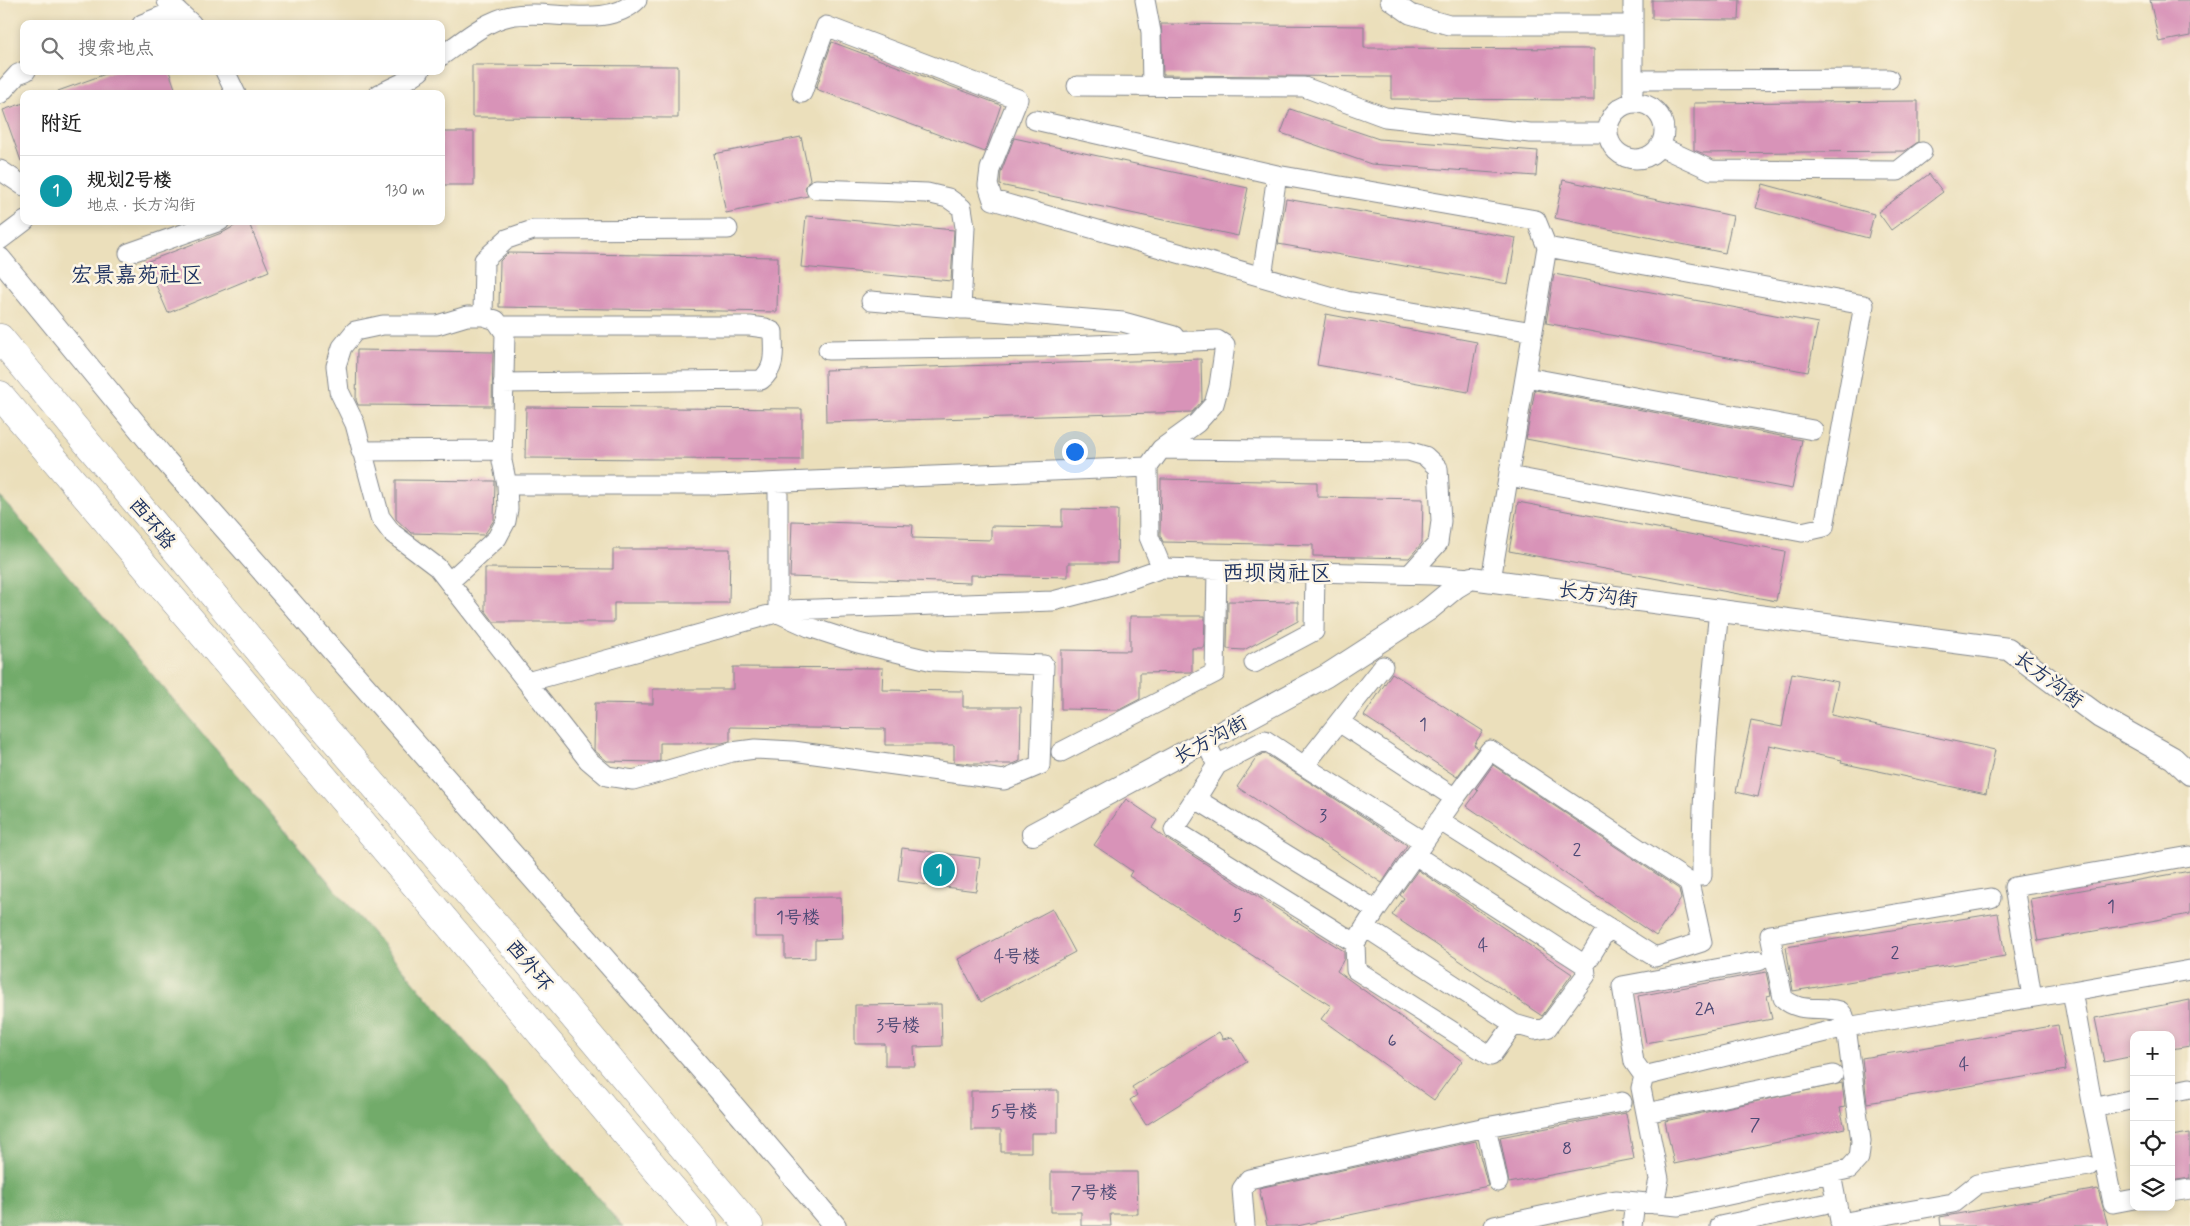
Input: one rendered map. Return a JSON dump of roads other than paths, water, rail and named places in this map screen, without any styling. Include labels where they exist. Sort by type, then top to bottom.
[{"type":"highway","name":"西环路","points":[[0,338],[307,708]]},
{"type":"highway","name":"西环路","points":[[0,395],[280,726]]},
{"type":"highway","name":"西外环","points":[[307,708],[526,960],[749,1226]]},
{"type":"highway","name":"西外环","points":[[280,726],[704,1226]]},
{"type":"street","points":[[445,53],[496,20],[512,15],[595,16],[624,9],[638,0]]},
{"type":"street","points":[[1145,0],[1151,32],[1152,86]]},
{"type":"street","points":[[1390,0],[1410,14],[1449,25],[1633,25]]},
{"type":"street","points":[[1633,0],[1633,103]]},
{"type":"street","points":[[148,20],[172,5],[188,20]]},
{"type":"street","points":[[802,93],[826,26],[1018,98],[990,169],[988,186],[993,200],[1346,301],[1533,332]]},
{"type":"street","points":[[0,94],[20,73]]},
{"type":"street","points":[[227,75],[234,90]]},
{"type":"street","points":[[387,90],[414,75]]},
{"type":"street","points":[[1633,80],[1889,79]]},
{"type":"street","points":[[1077,86],[1304,87],[1385,117],[1530,133],[1608,133]]},
{"type":"street","points":[[1633,103],[1642,104],[1657,113],[1663,129],[1659,146],[1646,157],[1628,158],[1620,154],[1613,147],[1608,133],[1610,119],[1616,111],[1633,103]]},
{"type":"street","points":[[527,682],[787,610],[1054,601],[1111,586],[1162,568],[1410,574],[1481,579],[1509,476],[1547,247],[1536,220],[1277,175],[1034,120]]},
{"type":"street","points":[[1659,146],[1711,170],[1898,172],[1922,152]]},
{"type":"street","points":[[0,170],[20,183]]},
{"type":"street","points":[[1262,276],[1277,175]]},
{"type":"street","points":[[816,189],[926,193],[948,198],[962,208],[965,227],[961,309]]},
{"type":"street","points":[[0,240],[20,225]]},
{"type":"street","points":[[129,254],[209,225]]},
{"type":"street","points":[[484,316],[484,260],[507,239],[533,230],[728,228]]},
{"type":"street","points":[[1509,476],[1802,532],[1824,527],[1864,305],[1547,247]]},
{"type":"street","points":[[0,259],[165,460],[718,1088],[835,1226]]},
{"type":"street","points":[[870,301],[1123,322],[1192,341]]},
{"type":"street","points":[[449,582],[497,538],[506,521],[508,509],[507,485],[502,461],[505,333],[496,320],[484,316],[467,316],[437,324],[383,324],[354,331],[342,347],[336,366],[339,391],[354,424],[380,516],[392,533],[431,562],[449,582],[588,760],[607,776],[632,780],[732,752],[755,749],[793,751],[1004,780],[1040,765],[1044,665],[933,661],[858,643],[809,626],[778,612]]},
{"type":"street","points":[[500,326],[750,326],[765,328],[773,332],[773,363],[770,373],[762,380],[503,383]]},
{"type":"street","points":[[828,350],[1043,347],[1217,340],[1225,345],[1220,386],[1214,404],[1197,423],[1161,449],[1148,467],[1149,537],[1162,568]]},
{"type":"street","points":[[1526,377],[1813,430]]},
{"type":"street","points":[[1161,449],[1408,451],[1425,456],[1438,468],[1441,521],[1438,543],[1410,574]]},
{"type":"street","points":[[361,451],[502,450]]},
{"type":"street","points":[[507,485],[715,485],[1148,467]]},
{"type":"street","points":[[778,482],[778,612]]},
{"type":"street","points":[[1061,752],[1216,673],[1217,570]]},
{"type":"street","points":[[1254,663],[1314,632],[1315,572]]},
{"type":"street","name":"长方沟街","points":[[1033,834],[1326,676],[1428,610],[1456,587],[1481,579],[2008,649],[2100,717],[2172,758],[2190,774]]},
{"type":"street","points":[[1702,876],[1705,748],[1719,610]]},
{"type":"street","points":[[1304,766],[1383,666]]},
{"type":"street","points":[[1339,722],[1455,798]]},
{"type":"street","points":[[1355,943],[1174,830],[1217,765],[1265,740],[1585,965]]},
{"type":"street","points":[[1205,741],[1217,765]]},
{"type":"street","points":[[1439,820],[1655,957],[1702,942],[1689,882],[1490,750],[1439,820],[1376,910],[1355,943],[1356,970],[1491,1056],[1514,1024]]},
{"type":"street","points":[[1217,765],[1196,798],[1376,910]]},
{"type":"street","points":[[2032,997],[2014,887],[2190,856]]},
{"type":"street","points":[[1494,1226],[1616,1200],[1678,1206],[1849,1169],[1859,1158],[1861,1140],[1844,1016],[1840,1011],[1801,1009],[1790,1005],[1783,998],[1770,935],[1991,898]]},
{"type":"street","points":[[1365,927],[1514,1024],[1535,1030],[1547,1028],[1586,975],[1585,965],[1608,927]]},
{"type":"street","points":[[1654,1204],[1658,1180],[1641,1088],[1644,1076],[1634,1062],[1622,986],[1759,961]]},
{"type":"street","points":[[1644,1076],[1846,1027],[2190,970]]},
{"type":"street","points":[[2072,991],[2093,1108],[2113,1203],[2130,1200]]},
{"type":"street","points":[[1646,1113],[1833,1075]]},
{"type":"street","points":[[2175,1091],[2190,1088]]},
{"type":"street","points":[[2093,1108],[2130,1100]]},
{"type":"street","points":[[1245,1226],[1242,1189],[1249,1179],[1486,1127],[1622,1102]]},
{"type":"street","points":[[1486,1127],[1498,1182]]},
{"type":"street","points":[[1831,1174],[1841,1224],[1953,1203],[1977,1184],[2089,1166]]},
{"type":"street","points":[[2175,1191],[2190,1189]]},
{"type":"street","points":[[1632,1226],[1635,1202]]},
{"type":"street","points":[[1720,1226],[1824,1204]]},
{"type":"place","name":"规划2号楼","points":[[939,870]]},
{"type":"district","name":"宏景嘉苑社区","points":[[137,274]]},
{"type":"district","name":"西坝岗社区","points":[[1277,572]]}]
